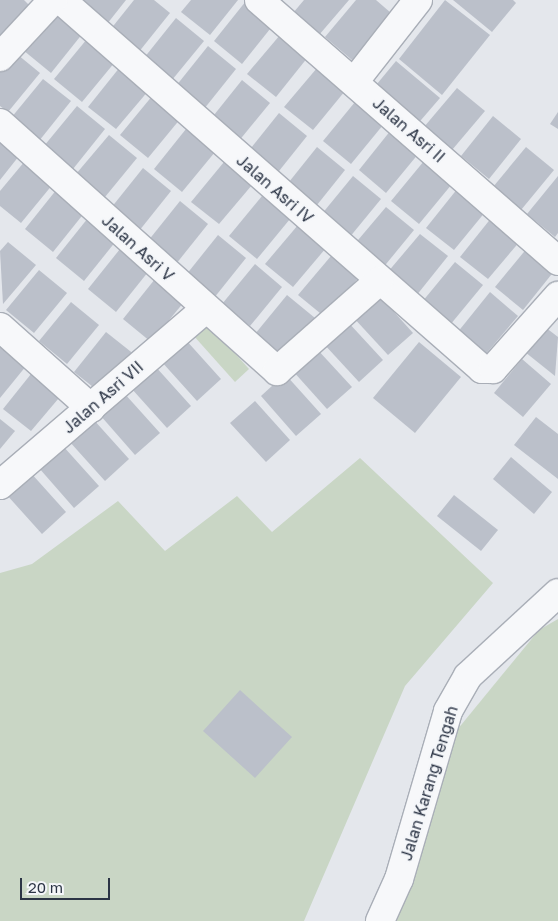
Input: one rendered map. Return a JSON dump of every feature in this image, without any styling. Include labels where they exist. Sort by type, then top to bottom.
[{"type":"street","points":[[0,57],[53,0]]},
{"type":"street","name":"Jalan Asri IV","points":[[61,0],[379,281],[482,369],[493,369],[558,296]]},
{"type":"street","name":"Jalan Asri II","points":[[259,0],[558,261]]},
{"type":"street","points":[[354,82],[418,0]]},
{"type":"street","name":"Jalan Asri V","points":[[0,122],[205,309],[277,371],[379,281]]},
{"type":"street","name":"Jalan Asri VII","points":[[0,485],[205,309]]},
{"type":"street","points":[[0,327],[91,408]]},
{"type":"street","name":"Jalan Karang Tengah","points":[[380,921],[399,879],[448,711],[468,676],[558,593]]},
{"type":"green space","points":[[207,322],[249,369],[235,382],[193,335]]},
{"type":"green space","points":[[360,458],[493,583],[405,686],[304,921],[0,921],[0,573],[32,564],[118,501],[165,551],[237,496],[272,532]]},
{"type":"green space","points":[[558,619],[558,921],[378,921],[457,730],[539,630]]},
{"type":"building","points":[[0,0],[24,0],[31,7],[0,39]]},
{"type":"building","points":[[77,0],[126,0],[107,24]]},
{"type":"building","points":[[134,0],[154,0],[170,13],[138,53],[110,30]]},
{"type":"building","points":[[191,0],[238,0],[210,35],[181,12]]},
{"type":"building","points":[[304,0],[349,0],[319,35],[293,13]]},
{"type":"building","points":[[356,0],[376,0],[391,13],[352,60],[325,37]]},
{"type":"building","points":[[445,0],[490,35],[442,95],[399,59]]},
{"type":"building","points":[[453,0],[513,0],[516,3],[492,32]]},
{"type":"building","points":[[246,1],[274,24],[242,64],[214,41]]},
{"type":"building","points":[[55,10],[83,33],[51,73],[23,50]]},
{"type":"building","points":[[176,18],[204,41],[172,80],[144,58]]},
{"type":"building","points":[[280,35],[308,57],[276,97],[247,74]]},
{"type":"building","points":[[87,39],[115,62],[82,102],[54,79]]},
{"type":"building","points":[[208,46],[236,69],[204,109],[176,86]]},
{"type":"building","points":[[12,50],[40,73],[8,112],[0,106],[0,64]]},
{"type":"building","points":[[396,61],[440,98],[415,127],[372,90]]},
{"type":"building","points":[[120,67],[149,90],[116,129],[88,107]]},
{"type":"building","points":[[317,68],[345,91],[313,130],[284,107]]},
{"type":"building","points":[[43,79],[71,101],[39,141],[11,118]]},
{"type":"building","points":[[242,80],[270,103],[238,142],[210,120]]},
{"type":"building","points":[[457,88],[485,111],[452,150],[424,127]]},
{"type":"building","points":[[153,95],[181,118],[148,158],[120,135]]},
{"type":"building","points":[[355,102],[383,125],[351,164],[323,141]]},
{"type":"building","points":[[77,106],[105,129],[73,169],[44,146]]},
{"type":"building","points":[[558,112],[558,129],[550,124]]},
{"type":"building","points":[[279,113],[307,136],[275,176],[247,153]]},
{"type":"building","points":[[493,116],[521,139],[489,179],[461,156]]},
{"type":"building","points":[[186,129],[215,152],[182,192],[154,169]]},
{"type":"building","points":[[391,130],[419,153],[386,193],[359,170]]},
{"type":"building","points":[[109,135],[137,158],[105,197],[76,174]]},
{"type":"building","points":[[0,140],[19,156],[0,180]]},
{"type":"building","points":[[317,147],[345,170],[313,210],[285,187]]},
{"type":"building","points":[[526,147],[554,170],[521,210],[493,187]]},
{"type":"building","points":[[25,161],[53,184],[21,223],[0,206],[0,191]]},
{"type":"building","points":[[424,161],[452,184],[419,224],[391,201]]},
{"type":"building","points":[[224,162],[252,185],[219,224],[191,202]]},
{"type":"building","points":[[143,168],[171,191],[139,231],[111,208]]},
{"type":"building","points":[[353,176],[381,199],[349,238],[321,215]]},
{"type":"building","points":[[558,176],[558,233],[555,237],[527,214]]},
{"type":"building","points":[[458,188],[486,211],[454,250],[426,228]]},
{"type":"building","points":[[57,189],[85,212],[53,252],[25,229]]},
{"type":"building","points":[[262,196],[290,219],[257,259],[229,236]]},
{"type":"building","points":[[180,201],[208,224],[176,264],[148,241]]},
{"type":"building","points":[[386,207],[414,230],[382,269],[353,246]]},
{"type":"building","points":[[492,217],[521,240],[488,279],[460,257]]},
{"type":"building","points":[[88,218],[116,241],[84,281],[56,258]]},
{"type":"building","points":[[298,225],[326,248],[293,287],[265,264]]},
{"type":"building","points":[[420,234],[448,256],[416,296],[387,273]]},
{"type":"building","points":[[218,235],[246,258],[214,298],[186,275]]},
{"type":"building","points":[[8,242],[36,265],[3,304],[0,251]]},
{"type":"building","points":[[528,247],[555,270],[523,310],[495,287]]},
{"type":"building","points":[[120,249],[148,272],[116,312],[88,289]]},
{"type":"building","points":[[331,256],[358,278],[326,318],[298,295]]},
{"type":"building","points":[[455,262],[483,285],[450,325],[422,302]]},
{"type":"building","points":[[255,264],[282,287],[250,326],[222,304]]},
{"type":"building","points":[[39,270],[67,293],[34,333],[6,310]]},
{"type":"building","points":[[155,279],[184,302],[151,342],[123,319]]},
{"type":"building","points":[[490,292],[518,316],[485,355],[457,333]]},
{"type":"building","points":[[377,293],[413,333],[388,355],[352,316]]},
{"type":"building","points":[[287,295],[315,318],[283,357],[255,334]]},
{"type":"building","points":[[71,302],[99,325],[67,364],[39,341]]},
{"type":"building","points":[[347,321],[383,360],[359,382],[323,343]]},
{"type":"building","points":[[545,327],[558,337],[555,376],[525,352]]},
{"type":"building","points":[[106,332],[135,355],[102,394],[74,372]]},
{"type":"building","points":[[185,339],[221,379],[197,401],[161,361]]},
{"type":"building","points":[[0,341],[31,360],[0,398]]},
{"type":"building","points":[[419,342],[461,377],[415,433],[373,398]]},
{"type":"building","points":[[316,348],[352,387],[327,409],[292,370]]},
{"type":"building","points":[[522,359],[551,384],[523,417],[494,393]]},
{"type":"building","points":[[155,366],[191,406],[167,428],[131,388]]},
{"type":"building","points":[[35,369],[64,392],[31,431],[3,409]]},
{"type":"building","points":[[285,374],[321,414],[296,436],[261,396]]},
{"type":"building","points":[[124,393],[160,433],[135,455],[100,415]]},
{"type":"building","points":[[255,401],[290,440],[266,462],[230,423]]},
{"type":"building","points":[[536,417],[558,434],[558,479],[514,445]]},
{"type":"building","points":[[0,419],[15,431],[0,449]]},
{"type":"building","points":[[93,419],[129,459],[105,481],[69,441]]},
{"type":"building","points":[[63,446],[99,486],[74,508],[39,468]]},
{"type":"building","points":[[511,457],[552,492],[534,514],[493,479]]},
{"type":"building","points":[[30,472],[66,512],[42,534],[6,494]]},
{"type":"building","points":[[454,495],[498,530],[481,551],[437,516]]},
{"type":"building","points":[[240,690],[292,737],[255,778],[203,731]]}]
